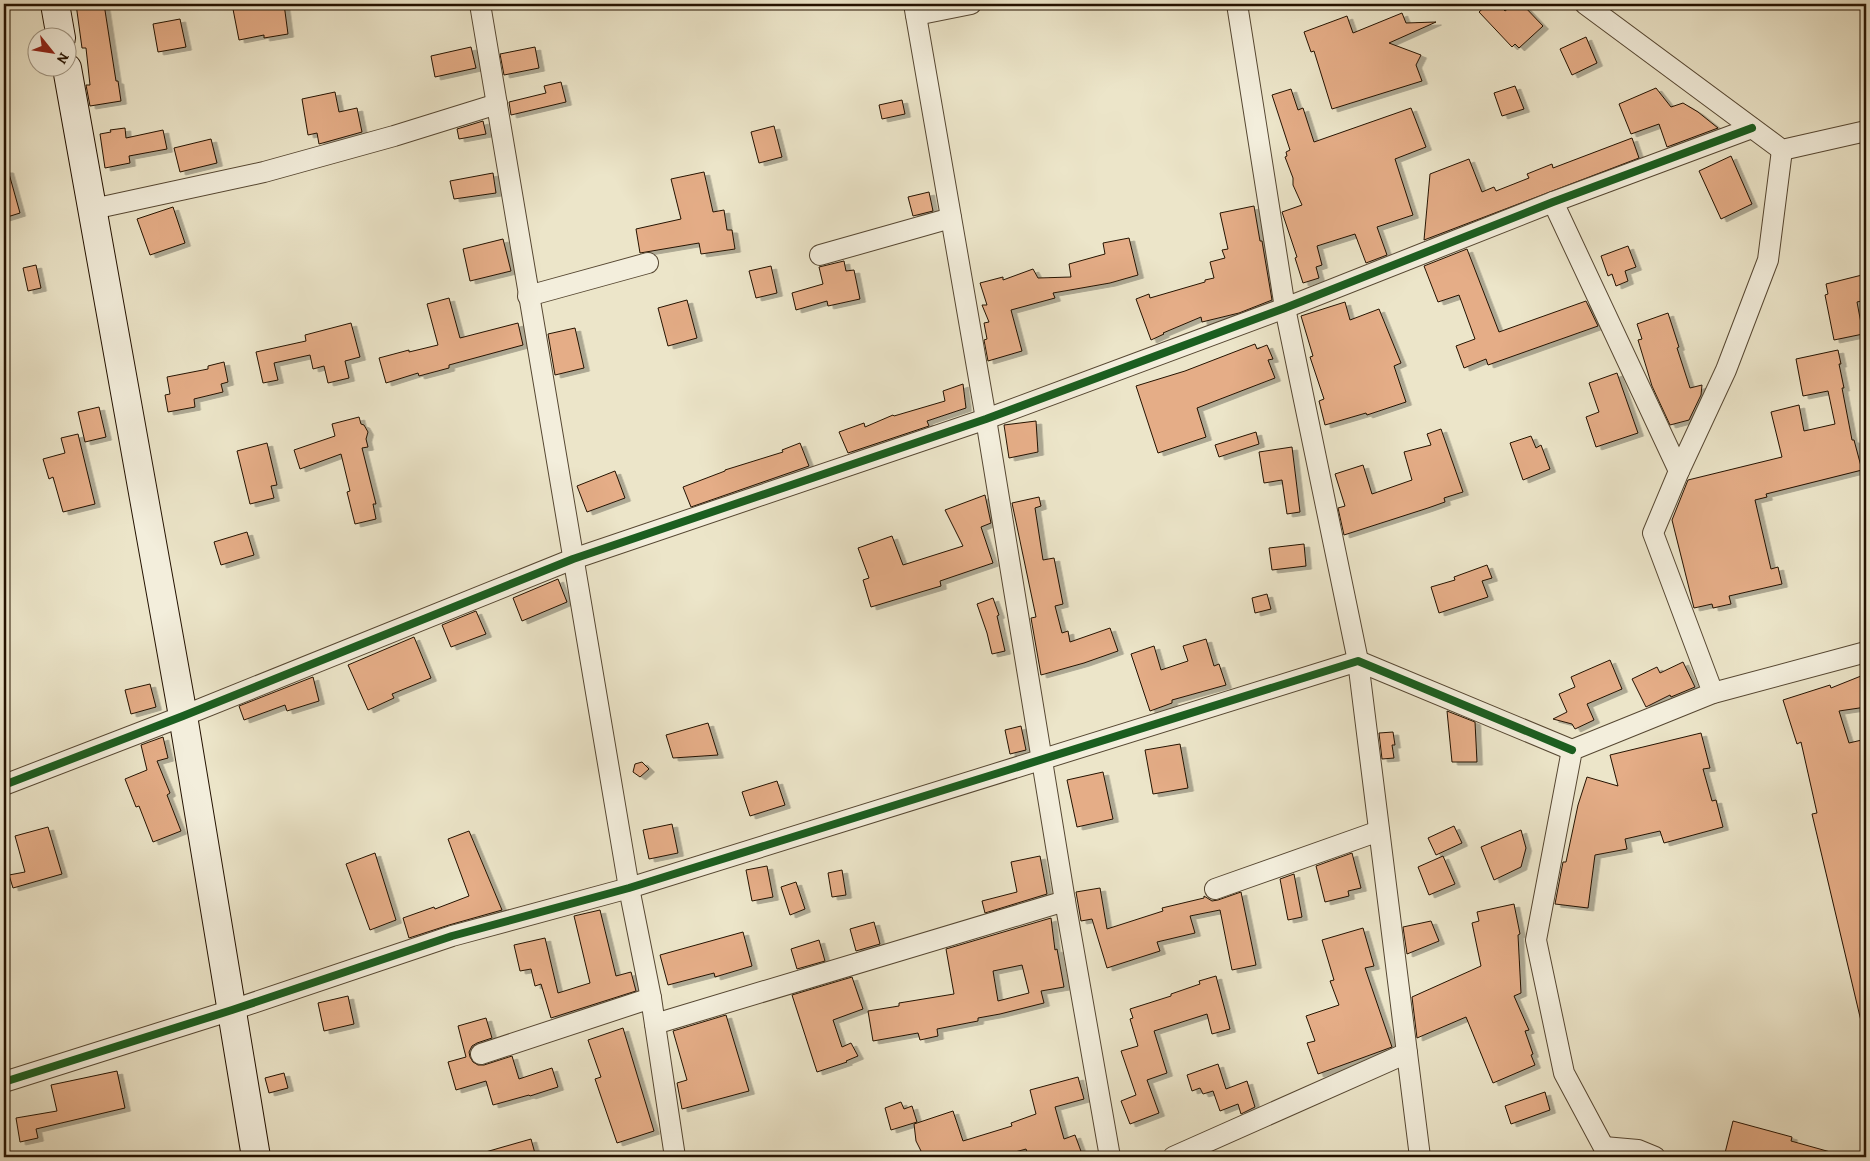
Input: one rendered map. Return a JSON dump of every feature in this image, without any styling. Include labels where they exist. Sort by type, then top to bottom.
[{"type":"main road","points":[[55,4],[59,28]]},
{"type":"main road","points":[[69,78],[183,716],[256,1157]]},
{"type":"street","points":[[480,4],[629,888],[656,1024],[675,1157]]},
{"type":"street","points":[[971,4],[915,9],[1110,1157]]},
{"type":"street","points":[[1237,4],[1285,308],[1358,661],[1420,1157]]},
{"type":"street","points":[[1585,4],[1782,150],[1866,131]]},
{"type":"street","points":[[93,209],[264,172],[394,136],[497,104]]},
{"type":"street","points":[[4,786],[573,559],[986,419],[1285,308],[1553,202],[1752,128]]},
{"type":"street","points":[[1713,693],[1653,533],[1679,470],[1726,370],[1768,260],[1782,150]]},
{"type":"street","points":[[1553,202],[1679,470]]},
{"type":"street","points":[[820,255],[951,218]]},
{"type":"street","points":[[528,296],[648,263]]},
{"type":"street","points":[[4,1082],[232,1010],[452,936],[629,888],[1358,661],[1572,750],[1713,693],[1866,652]]},
{"type":"street","points":[[1572,750],[1536,940],[1564,1073],[1607,1152],[1638,1150],[1655,1157]]},
{"type":"street","points":[[1215,889],[1379,831]]},
{"type":"street","points":[[656,1024],[1065,901]]},
{"type":"street","points":[[482,1054],[651,998]]},
{"type":"street","points":[[1173,1157],[1407,1053]]},
{"type":"building","points":[[76,4],[104,4],[121,101],[90,106],[86,85],[90,85],[86,48],[82,48]]},
{"type":"building","points":[[232,4],[284,4],[288,34],[264,38],[264,35],[239,40]]},
{"type":"building","points":[[1488,4],[1498,4],[1505,11],[1514,4],[1522,4],[1543,26],[1519,48],[1515,44],[1512,47],[1479,12]]},
{"type":"building","points":[[1402,13],[1406,23],[1436,22],[1389,43],[1421,55],[1416,65],[1422,81],[1332,109],[1314,51],[1311,52],[1304,32],[1347,16],[1353,33]]},
{"type":"building","points":[[180,19],[186,47],[158,52],[153,24]]},
{"type":"building","points":[[1586,37],[1597,63],[1572,75],[1560,49]]},
{"type":"building","points":[[471,47],[476,68],[435,77],[431,56]]},
{"type":"building","points":[[535,47],[539,68],[504,75],[500,54]]},
{"type":"building","points":[[561,82],[566,102],[511,115],[509,102],[546,93],[544,86]]},
{"type":"building","points":[[1515,86],[1524,109],[1502,116],[1494,93]]},
{"type":"building","points":[[1656,88],[1671,107],[1683,103],[1718,128],[1667,147],[1659,124],[1631,134],[1619,104]]},
{"type":"building","points":[[1291,89],[1298,110],[1303,108],[1314,142],[1411,108],[1426,147],[1395,159],[1413,215],[1377,227],[1387,255],[1366,263],[1355,234],[1317,246],[1322,265],[1316,267],[1319,278],[1303,283],[1295,258],[1297,257],[1282,212],[1302,205],[1293,185],[1293,178],[1285,157],[1287,156],[1286,152],[1290,150],[1272,95]]},
{"type":"building","points":[[335,92],[339,112],[357,108],[362,132],[319,144],[317,133],[308,135],[302,99]]},
{"type":"building","points":[[902,100],[905,114],[882,119],[879,105]]},
{"type":"building","points":[[483,121],[486,134],[459,139],[457,129]]},
{"type":"building","points":[[774,126],[782,157],[759,163],[751,132]]},
{"type":"building","points":[[125,128],[126,138],[163,130],[167,149],[129,156],[130,163],[105,168],[100,134],[111,132],[110,130]]},
{"type":"building","points":[[1632,138],[1639,158],[1424,240],[1430,174],[1469,159],[1482,192],[1494,187],[1496,191],[1529,178],[1527,174],[1552,164],[1553,168]]},
{"type":"building","points":[[211,139],[217,163],[180,172],[174,148]]},
{"type":"building","points":[[1731,156],[1752,204],[1721,219],[1699,171]]},
{"type":"building","points":[[4,170],[8,170],[20,213],[4,218]]},
{"type":"building","points":[[704,172],[713,212],[724,210],[727,230],[732,230],[735,249],[701,254],[699,243],[640,253],[636,229],[681,219],[671,179]]},
{"type":"building","points":[[493,173],[496,193],[454,199],[450,181]]},
{"type":"building","points":[[929,192],[933,211],[913,216],[908,197]]},
{"type":"building","points":[[1254,206],[1272,300],[1239,313],[1202,322],[1201,317],[1151,340],[1136,299],[1149,294],[1150,298],[1214,278],[1210,262],[1225,258],[1222,250],[1228,249],[1220,213]]},
{"type":"building","points":[[173,207],[185,243],[150,255],[137,219]]},
{"type":"building","points":[[1129,238],[1138,275],[1110,283],[1053,293],[1055,298],[1011,310],[1022,351],[988,361],[984,340],[987,339],[984,323],[989,322],[982,305],[987,305],[980,283],[1003,277],[1003,280],[1033,269],[1038,278],[1071,277],[1069,264],[1105,254],[1103,243]]},
{"type":"building","points":[[503,239],[511,271],[470,281],[463,249]]},
{"type":"building","points":[[1628,246],[1636,267],[1625,271],[1628,281],[1616,286],[1612,274],[1608,276],[1601,256]]},
{"type":"building","points":[[1467,249],[1499,332],[1586,301],[1598,326],[1488,365],[1486,359],[1464,368],[1456,346],[1475,339],[1459,295],[1438,302],[1424,266]]},
{"type":"building","points":[[844,261],[846,271],[854,270],[860,299],[828,306],[827,301],[796,310],[792,293],[823,284],[819,267]]},
{"type":"building","points":[[36,265],[41,288],[28,291],[23,268]]},
{"type":"building","points":[[771,266],[777,293],[756,298],[749,271]]},
{"type":"building","points":[[1866,274],[1866,300],[1857,302],[1863,334],[1834,340],[1825,295],[1828,294],[1826,284]]},
{"type":"building","points":[[449,298],[460,338],[518,323],[523,345],[449,365],[449,368],[419,376],[418,373],[386,383],[379,358],[438,345],[427,304]]},
{"type":"building","points":[[687,300],[697,338],[668,346],[658,308]]},
{"type":"building","points":[[1345,302],[1350,320],[1379,309],[1401,363],[1394,366],[1406,402],[1367,415],[1366,413],[1325,425],[1319,401],[1324,399],[1310,357],[1313,356],[1301,316]]},
{"type":"building","points":[[1668,313],[1690,388],[1702,385],[1701,395],[1689,420],[1670,425],[1652,386],[1638,340],[1642,339],[1637,324]]},
{"type":"building","points":[[351,323],[360,357],[345,361],[349,378],[328,383],[324,366],[313,369],[310,355],[274,363],[278,380],[263,383],[256,352],[306,341],[305,335]]},
{"type":"building","points":[[575,328],[584,368],[555,375],[548,334]]},
{"type":"building","points":[[1255,344],[1257,349],[1267,345],[1273,359],[1268,360],[1275,378],[1197,408],[1206,437],[1158,453],[1136,386],[1185,371]]},
{"type":"building","points":[[1838,350],[1844,388],[1842,388],[1852,440],[1854,440],[1862,470],[1766,494],[1767,497],[1755,500],[1771,569],[1778,567],[1782,584],[1729,596],[1731,604],[1713,608],[1712,604],[1694,608],[1672,520],[1688,480],[1782,457],[1771,412],[1799,405],[1804,431],[1835,424],[1828,391],[1803,396],[1796,359]]},
{"type":"building","points":[[224,362],[228,382],[221,384],[223,392],[194,399],[195,407],[168,412],[165,395],[170,394],[167,377],[208,369],[208,366]]},
{"type":"building","points":[[1617,373],[1638,433],[1596,447],[1586,417],[1599,412],[1589,383]]},
{"type":"building","points":[[963,384],[966,408],[927,421],[929,426],[848,453],[839,432],[864,423],[865,427],[893,415],[945,401],[943,391]]},
{"type":"building","points":[[99,407],[106,437],[85,442],[78,412]]},
{"type":"building","points":[[359,417],[361,424],[364,425],[368,432],[366,439],[368,447],[362,448],[376,504],[373,504],[376,519],[355,524],[347,492],[350,491],[341,454],[300,469],[294,450],[335,436],[332,424]]},
{"type":"building","points":[[1036,421],[1038,452],[1009,458],[1004,425]]},
{"type":"building","points":[[1441,429],[1463,492],[1444,498],[1445,502],[1344,535],[1338,508],[1345,506],[1335,474],[1363,465],[1372,494],[1412,480],[1404,452],[1431,445],[1427,434]]},
{"type":"building","points":[[1256,432],[1259,444],[1219,457],[1215,445]]},
{"type":"building","points":[[78,434],[95,504],[63,512],[53,477],[49,479],[43,459],[65,453],[61,438]]},
{"type":"building","points":[[1531,436],[1536,448],[1541,445],[1550,469],[1523,480],[1510,443]]},
{"type":"building","points":[[267,443],[277,485],[271,486],[274,498],[250,504],[237,451]]},
{"type":"building","points":[[800,443],[809,466],[691,507],[683,487],[725,470],[783,452],[782,450]]},
{"type":"building","points":[[1292,447],[1300,512],[1287,514],[1282,480],[1264,483],[1259,452]]},
{"type":"building","points":[[615,471],[625,498],[587,512],[577,486]]},
{"type":"building","points":[[985,495],[991,523],[981,527],[993,563],[940,581],[941,586],[871,607],[863,580],[869,578],[858,548],[892,536],[903,565],[963,546],[945,510]]},
{"type":"building","points":[[1039,497],[1041,506],[1035,508],[1043,560],[1054,558],[1063,604],[1055,606],[1062,633],[1068,631],[1070,642],[1110,628],[1118,651],[1041,675],[1031,618],[1036,617],[1012,503]]},
{"type":"building","points":[[247,532],[254,555],[221,565],[214,542]]},
{"type":"building","points":[[1304,544],[1306,566],[1272,570],[1269,548]]},
{"type":"building","points":[[1487,565],[1492,578],[1482,581],[1488,597],[1439,613],[1431,587],[1455,580],[1454,577]]},
{"type":"building","points":[[558,579],[567,602],[522,621],[513,598]]},
{"type":"building","points":[[1267,594],[1271,609],[1255,613],[1252,598]]},
{"type":"building","points":[[993,598],[999,615],[997,616],[1005,651],[992,654],[977,604]]},
{"type":"building","points":[[476,611],[486,634],[451,647],[442,625]]},
{"type":"building","points":[[414,637],[431,678],[392,694],[394,698],[368,710],[348,665]]},
{"type":"building","points":[[1206,639],[1214,666],[1219,664],[1226,685],[1172,700],[1172,703],[1150,711],[1131,654],[1154,646],[1161,670],[1188,661],[1183,646]]},
{"type":"building","points":[[1610,660],[1622,689],[1587,704],[1594,720],[1575,729],[1572,724],[1553,719],[1567,712],[1559,694],[1575,687],[1571,677]]},
{"type":"building","points":[[1683,662],[1695,687],[1671,697],[1670,695],[1646,707],[1632,679],[1657,667],[1660,673]]},
{"type":"building","points":[[1866,674],[1866,707],[1839,711],[1849,743],[1866,739],[1866,1021],[1861,1021],[1812,814],[1817,813],[1801,742],[1797,744],[1783,700],[1830,685],[1831,688]]},
{"type":"building","points":[[313,677],[319,701],[287,711],[285,705],[244,720],[239,706]]},
{"type":"building","points":[[150,684],[156,707],[131,714],[125,690]]},
{"type":"building","points":[[1447,711],[1475,722],[1477,762],[1452,762]]},
{"type":"building","points":[[708,723],[718,755],[673,758],[666,735]]},
{"type":"building","points":[[1021,726],[1026,750],[1010,754],[1005,730]]},
{"type":"building","points":[[1393,732],[1394,758],[1382,759],[1379,733]]},
{"type":"building","points":[[1701,733],[1710,768],[1703,769],[1712,801],[1716,800],[1723,827],[1664,843],[1660,831],[1625,839],[1627,849],[1595,855],[1588,908],[1555,904],[1563,862],[1566,862],[1578,805],[1587,777],[1618,786],[1610,755]]},
{"type":"building","points":[[163,737],[168,758],[157,761],[170,793],[167,795],[181,831],[153,842],[139,806],[136,807],[125,779],[147,770],[141,745]]},
{"type":"building","points":[[1180,744],[1188,788],[1153,794],[1145,750]]},
{"type":"building","points":[[642,762],[649,769],[640,777],[633,772],[635,764]]},
{"type":"building","points":[[1103,772],[1113,819],[1077,827],[1067,780]]},
{"type":"building","points":[[777,781],[785,805],[750,816],[742,792]]},
{"type":"building","points":[[672,824],[678,853],[649,859],[643,830]]},
{"type":"building","points":[[1454,826],[1462,843],[1436,855],[1428,838]]},
{"type":"building","points":[[48,827],[62,874],[13,888],[9,875],[25,872],[15,836]]},
{"type":"building","points":[[1521,830],[1526,848],[1521,867],[1494,880],[1481,847]]},
{"type":"building","points":[[469,831],[502,910],[409,938],[403,918],[434,907],[435,909],[469,896],[448,839]]},
{"type":"building","points":[[375,853],[396,920],[370,930],[346,864]]},
{"type":"building","points":[[1352,853],[1361,888],[1348,891],[1349,896],[1325,902],[1316,866]]},
{"type":"building","points":[[1040,856],[1047,894],[985,913],[982,901],[1017,892],[1011,862]]},
{"type":"building","points":[[1443,856],[1455,884],[1429,895],[1418,867]]},
{"type":"building","points":[[767,866],[773,897],[752,901],[746,870]]},
{"type":"building","points":[[842,870],[846,895],[832,897],[828,873]]},
{"type":"building","points":[[1294,874],[1302,917],[1288,920],[1280,879]]},
{"type":"building","points":[[796,882],[805,909],[790,915],[781,887]]},
{"type":"building","points":[[1100,888],[1107,929],[1163,911],[1162,908],[1204,898],[1204,896],[1212,901],[1241,892],[1256,965],[1232,970],[1220,910],[1190,916],[1195,933],[1157,942],[1160,951],[1107,968],[1092,919],[1081,921],[1076,892]]},
{"type":"building","points":[[1514,904],[1520,934],[1518,935],[1521,993],[1514,996],[1529,1030],[1525,1031],[1535,1065],[1493,1083],[1466,1017],[1417,1038],[1412,997],[1481,966],[1472,923],[1479,921],[1477,912]]},
{"type":"building","points":[[600,910],[616,976],[631,972],[636,991],[551,1018],[541,984],[535,986],[531,969],[520,971],[514,945],[545,938],[558,993],[590,983],[574,916]]},
{"type":"building","points":[[1051,918],[1055,950],[1057,949],[1064,987],[1041,991],[1044,1003],[978,1018],[978,1021],[937,1029],[938,1036],[920,1040],[918,1033],[873,1041],[868,1011],[899,1006],[899,1003],[954,994],[946,949]],"holes":[[[1022,965],[1029,993],[998,1001],[993,971]]]},
{"type":"building","points":[[1431,921],[1439,941],[1407,954],[1403,927]]},
{"type":"building","points":[[874,922],[880,944],[856,951],[850,929]]},
{"type":"building","points":[[1363,928],[1374,966],[1365,968],[1392,1047],[1318,1074],[1307,1043],[1315,1041],[1306,1016],[1339,1005],[1330,981],[1334,980],[1322,940]]},
{"type":"building","points":[[743,932],[752,966],[715,977],[714,973],[668,985],[660,955]]},
{"type":"building","points":[[819,940],[825,961],[797,969],[791,949]]},
{"type":"building","points":[[1216,976],[1230,1029],[1212,1034],[1207,1014],[1154,1031],[1167,1073],[1147,1080],[1159,1113],[1130,1124],[1121,1101],[1136,1095],[1121,1051],[1138,1046],[1130,1019],[1133,1018],[1130,1009],[1171,996],[1171,994],[1200,984],[1199,981]]},
{"type":"building","points":[[852,977],[863,1009],[833,1020],[842,1047],[851,1043],[858,1056],[847,1062],[817,1072],[792,995]]},
{"type":"building","points":[[348,996],[354,1024],[324,1031],[318,1003]]},
{"type":"building","points":[[726,1015],[749,1091],[682,1109],[677,1083],[687,1080],[673,1031]]},
{"type":"building","points":[[486,1018],[492,1038],[472,1046],[469,1052],[473,1062],[478,1065],[484,1065],[512,1056],[519,1079],[552,1068],[558,1087],[493,1105],[486,1081],[456,1090],[448,1062],[466,1057],[458,1026]]},
{"type":"building","points":[[623,1028],[654,1131],[617,1143],[595,1079],[601,1077],[588,1040]]},
{"type":"building","points":[[1218,1064],[1226,1089],[1247,1081],[1255,1107],[1241,1114],[1238,1104],[1220,1111],[1213,1091],[1203,1094],[1200,1088],[1192,1091],[1187,1075]]},
{"type":"building","points":[[117,1071],[125,1108],[36,1129],[38,1138],[20,1142],[16,1118],[57,1111],[51,1085]]},
{"type":"building","points":[[284,1073],[288,1088],[269,1093],[265,1078]]},
{"type":"building","points":[[1078,1077],[1084,1099],[1055,1107],[1064,1139],[1075,1135],[1082,1154],[1073,1157],[1029,1157],[1026,1149],[997,1157],[924,1157],[916,1141],[914,1124],[953,1111],[963,1141],[1012,1126],[1011,1123],[1036,1114],[1030,1090]]},
{"type":"building","points":[[1545,1092],[1550,1110],[1511,1124],[1505,1106]]},
{"type":"building","points":[[901,1102],[904,1109],[912,1106],[917,1122],[891,1130],[885,1108]]},
{"type":"building","points":[[1733,1121],[1792,1137],[1791,1141],[1834,1153],[1833,1157],[1724,1157]]},
{"type":"building","points":[[531,1139],[536,1157],[482,1157],[482,1153]]},
{"type":"cycle path","points":[[4,785],[183,716],[573,559],[986,419],[1285,308],[1553,202],[1752,128]]},
{"type":"cycle path","points":[[4,1082],[232,1010],[452,936],[629,888],[1358,661],[1572,750]]}]
